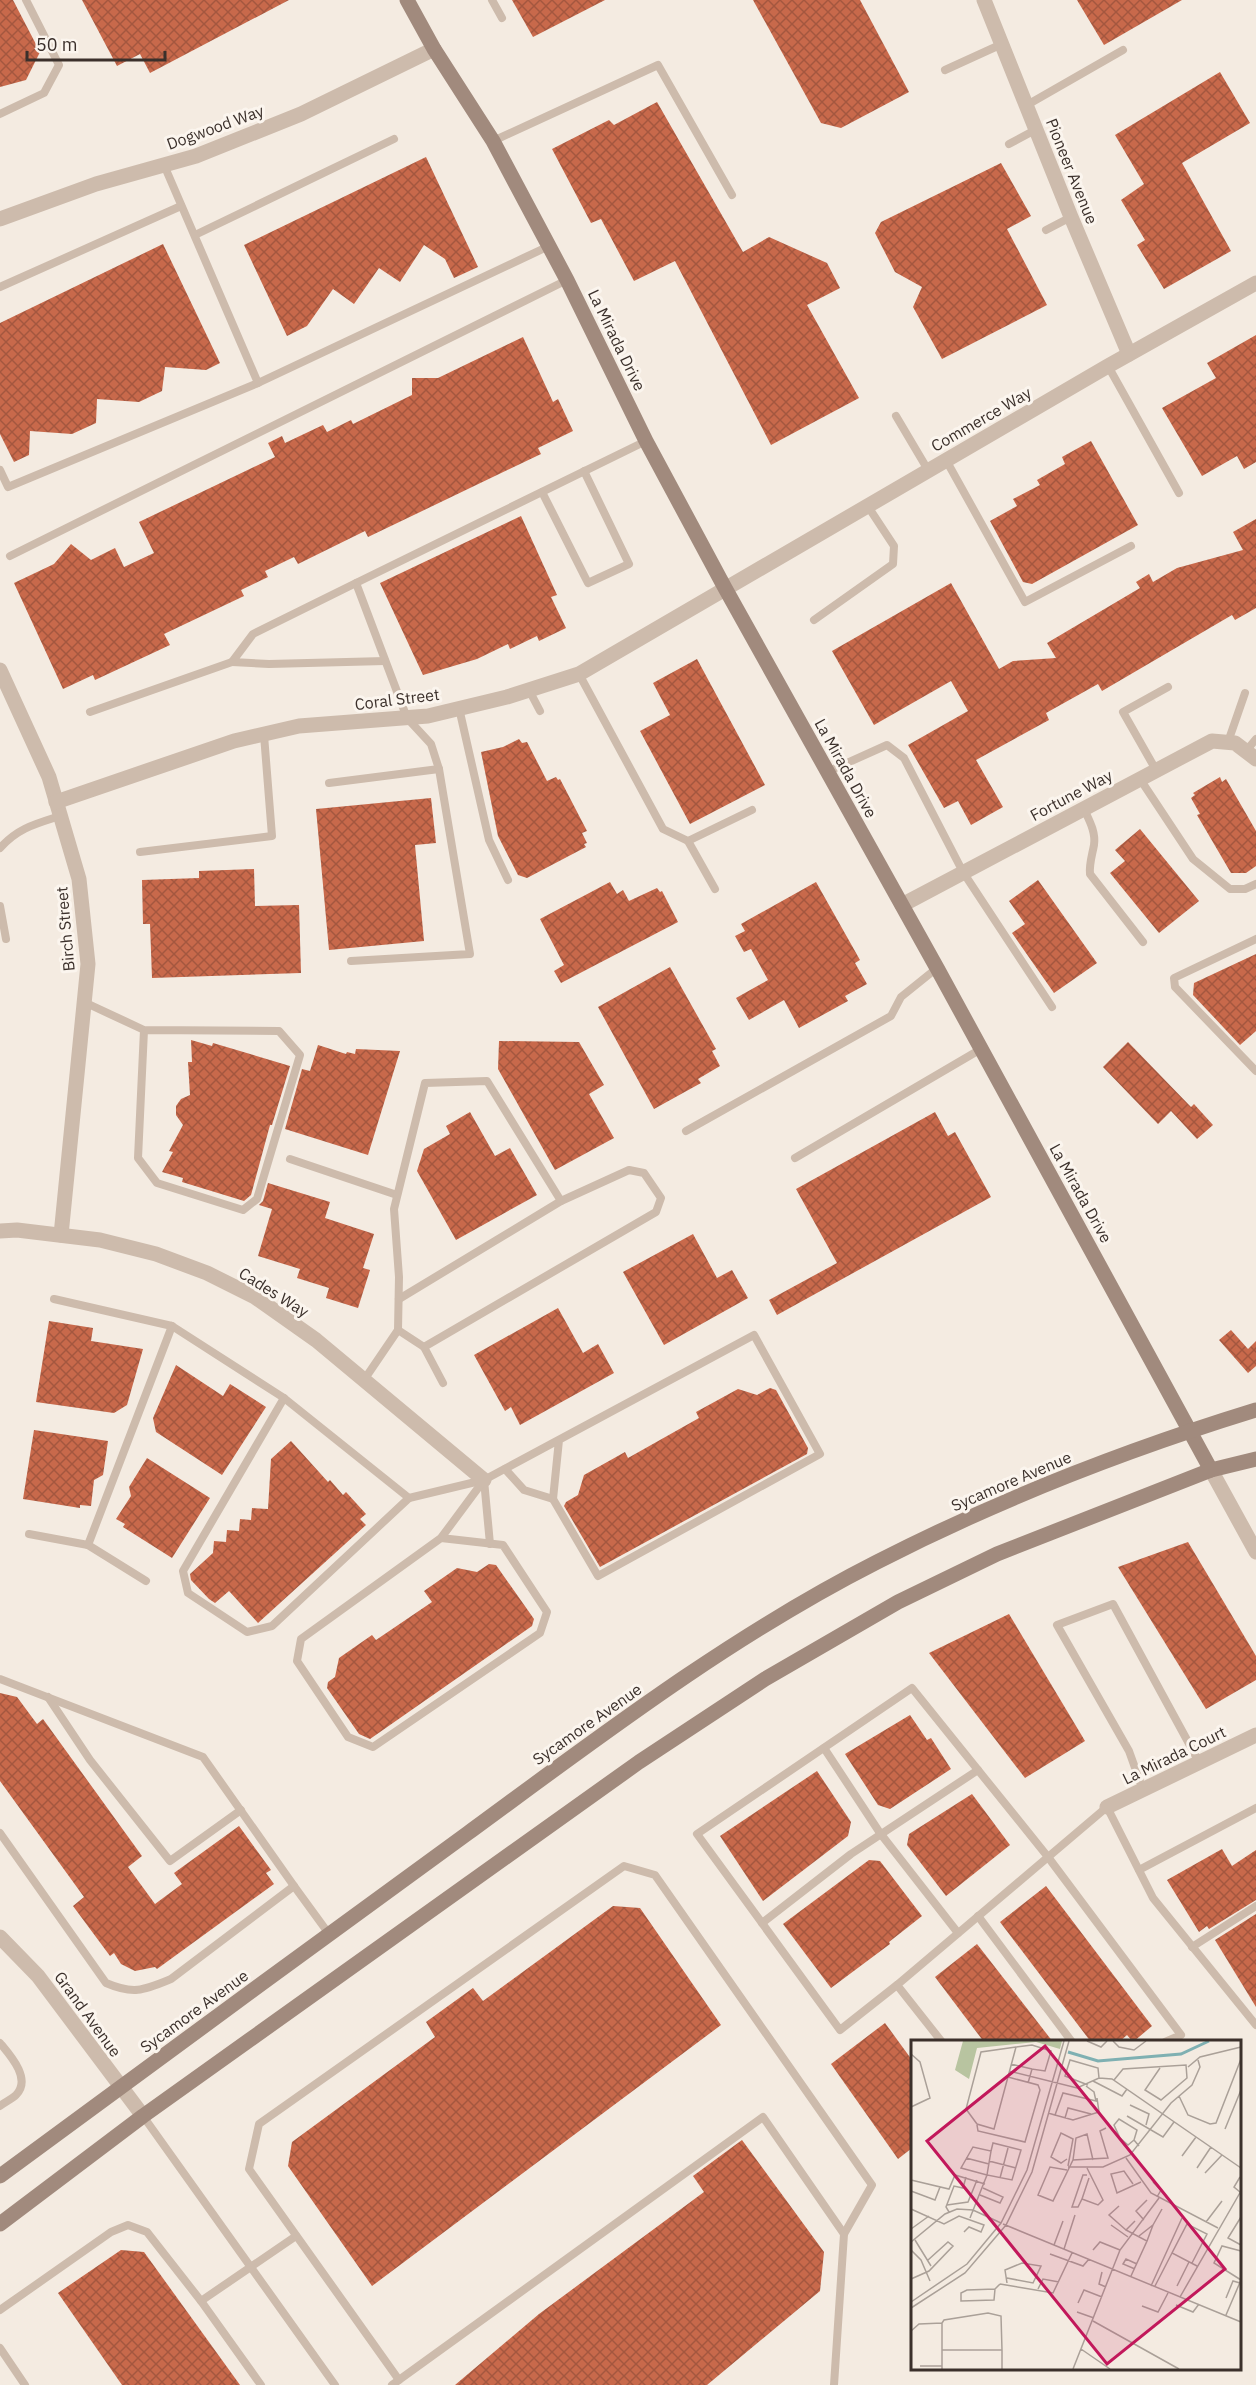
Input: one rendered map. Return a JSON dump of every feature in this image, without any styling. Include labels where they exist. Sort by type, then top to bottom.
[{"type":"main road","name":"La Mirada Drive","points":[[407,0],[434,49],[493,141],[567,280],[646,441],[725,588],[937,968],[1211,1470]]},
{"type":"main road","name":"Sycamore Avenue","points":[[0,2176],[616,1725],[745,1637],[874,1563],[973,1515],[1074,1473],[1191,1430],[1256,1410]]},
{"type":"main road","points":[[0,2224],[143,2116],[639,1762],[765,1678],[898,1602],[997,1554],[1211,1470],[1256,1459]]},
{"type":"street","name":"Pioneer Avenue","points":[[984,0],[1129,354]]},
{"type":"street","name":"Dogwood Way","points":[[0,219],[96,184],[196,156],[301,114],[434,49]]},
{"type":"street","name":"Commerce Way","points":[[725,588],[1256,283]]},
{"type":"street","name":"Coral Street","points":[[58,809],[234,741],[299,726],[429,716],[529,690],[579,674],[725,588]]},
{"type":"street","name":"Birch Street","points":[[0,670],[49,777],[79,879],[88,964],[60,1235]]},
{"type":"street","name":"Fortune Way","points":[[902,905],[1212,741],[1228,742]]},
{"type":"street","points":[[1228,742],[1253,750]]},
{"type":"street","name":"Cades Way","points":[[0,1231],[17,1230],[100,1240],[156,1254],[207,1273],[255,1297],[316,1340],[484,1480]]},
{"type":"street","name":"La Mirada Drive","points":[[1211,1470],[1256,1552]]},
{"type":"street","name":"La Mirada Court","points":[[1107,1807],[1256,1735]]},
{"type":"street","name":"Grand Avenue","points":[[0,1937],[38,1976],[143,2116]]},
{"type":"lane","points":[[0,114],[44,93],[59,65],[26,0]]},
{"type":"lane","points":[[492,0],[502,18]]},
{"type":"lane","points":[[945,70],[1002,44]]},
{"type":"lane","points":[[1027,105],[1122,50]]},
{"type":"lane","points":[[493,141],[658,65],[732,195]]},
{"type":"lane","points":[[1009,144],[1037,129]]},
{"type":"lane","points":[[195,235],[394,140]]},
{"type":"lane","points":[[164,165],[258,383]]},
{"type":"lane","points":[[0,287],[181,206]]},
{"type":"lane","points":[[1046,230],[1071,217]]},
{"type":"lane","points":[[0,470],[8,487],[258,383],[549,246]]},
{"type":"lane","points":[[10,556],[567,280]]},
{"type":"lane","points":[[1108,366],[1179,493]]},
{"type":"lane","points":[[896,416],[928,470]]},
{"type":"lane","points":[[232,662],[253,634],[646,441]]},
{"type":"lane","points":[[946,460],[1025,602],[1131,546]]},
{"type":"lane","points":[[542,492],[588,583],[629,564],[584,471]]},
{"type":"lane","points":[[814,620],[893,564],[894,546],[867,506]]},
{"type":"lane","points":[[351,961],[470,954],[439,769],[431,744],[406,718],[356,583]]},
{"type":"lane","points":[[90,712],[232,662],[269,664],[385,661]]},
{"type":"lane","points":[[579,674],[663,829],[688,842],[715,889]]},
{"type":"lane","points":[[1156,770],[1122,712],[1168,687]]},
{"type":"lane","points":[[529,690],[540,711]]},
{"type":"lane","points":[[1228,742],[1245,693]]},
{"type":"lane","points":[[459,708],[489,840],[508,880]]},
{"type":"lane","points":[[140,852],[272,836],[264,735]]},
{"type":"lane","points":[[827,772],[887,745],[904,758],[963,872],[1052,1007]]},
{"type":"lane","points":[[329,783],[439,769]]},
{"type":"lane","points":[[1140,779],[1193,859],[1230,889],[1245,889],[1256,884]]},
{"type":"lane","points":[[0,848],[12,835],[58,809]]},
{"type":"lane","points":[[1084,809],[1093,830],[1094,843],[1089,865],[1090,874],[1143,942]]},
{"type":"lane","points":[[688,842],[752,810]]},
{"type":"lane","points":[[0,906],[6,939]]},
{"type":"lane","points":[[1256,939],[1174,978],[1175,987],[1256,1071]]},
{"type":"lane","points":[[686,1131],[891,1016],[901,997],[937,968]]},
{"type":"lane","points":[[84,1002],[144,1030],[279,1031],[300,1055],[257,1199],[243,1210],[157,1183],[138,1158],[144,1030]]},
{"type":"lane","points":[[795,1158],[981,1049]]},
{"type":"lane","points":[[363,1380],[398,1330],[399,1277],[394,1209],[425,1083],[487,1081],[561,1201]]},
{"type":"lane","points":[[290,1160],[397,1195]]},
{"type":"lane","points":[[399,1299],[561,1201],[629,1170],[644,1173],[661,1198],[656,1212],[424,1347]]},
{"type":"lane","points":[[54,1299],[172,1326],[284,1398],[409,1498]]},
{"type":"lane","points":[[87,1545],[172,1326]]},
{"type":"lane","points":[[398,1330],[424,1347],[443,1383]]},
{"type":"lane","points":[[284,1398],[183,1570],[188,1593],[247,1632],[272,1626],[409,1498],[484,1480],[754,1335],[820,1454],[598,1576],[552,1499],[560,1440]]},
{"type":"lane","points":[[505,1469],[524,1490],[552,1499]]},
{"type":"lane","points":[[441,1538],[503,1545],[547,1612],[540,1633],[373,1747],[348,1737],[297,1661],[301,1639],[441,1538],[484,1480]]},
{"type":"lane","points":[[484,1480],[490,1544]]},
{"type":"lane","points":[[29,1534],[87,1545],[146,1581]]},
{"type":"lane","points":[[1143,1790],[1129,1751],[1057,1625],[1113,1604],[1199,1762]]},
{"type":"lane","points":[[0,1679],[203,1757],[329,1934]]},
{"type":"lane","points":[[1170,2040],[1181,2035],[1048,1857],[912,1688],[697,1834],[840,2030],[897,1985],[978,1916],[1048,1857],[1107,1807],[1152,1898],[1256,2025]]},
{"type":"lane","points":[[48,1697],[90,1760],[170,1861],[241,1810]]},
{"type":"lane","points":[[824,1748],[880,1833],[958,1933]]},
{"type":"lane","points":[[762,1923],[880,1833],[978,1770]]},
{"type":"lane","points":[[1139,1870],[1256,1808]]},
{"type":"lane","points":[[0,1833],[106,1983],[124,1991],[148,1989],[171,1978],[294,1886]]},
{"type":"lane","points":[[834,2385],[844,2234],[872,2184],[655,1875],[624,1866],[259,2124],[249,2169],[395,2383],[763,2117],[844,2234]]},
{"type":"lane","points":[[1192,1947],[1256,1906]]},
{"type":"lane","points":[[978,1916],[1071,2040]]},
{"type":"lane","points":[[897,1985],[940,2040]]},
{"type":"lane","points":[[0,2043],[19,2071],[22,2083],[18,2094],[0,2106]]},
{"type":"lane","points":[[143,2116],[335,2385]]},
{"type":"lane","points":[[0,2310],[111,2232],[128,2225],[147,2232],[201,2301],[261,2385]]},
{"type":"lane","points":[[201,2301],[296,2236]]},
{"type":"lane","points":[[0,2348],[25,2385]]},
{"type":"building","points":[[0,0],[13,0],[40,52],[26,80],[0,87]]},
{"type":"building","points":[[82,0],[289,0],[150,73],[140,54],[117,66]]},
{"type":"building","points":[[512,0],[605,0],[533,37]]},
{"type":"building","points":[[753,0],[860,0],[909,92],[841,128],[821,123]]},
{"type":"building","points":[[1077,0],[1182,0],[1104,45]]},
{"type":"building","points":[[1220,72],[1250,123],[1182,163],[1231,251],[1164,289],[1137,245],[1145,240],[1121,200],[1144,184],[1115,135]]},
{"type":"building","points":[[657,102],[743,252],[769,237],[827,263],[840,288],[807,305],[859,398],[771,445],[675,261],[634,281],[601,219],[591,223],[552,149],[609,120],[614,125]]},
{"type":"building","points":[[426,157],[478,267],[454,278],[445,259],[424,245],[400,282],[379,268],[354,304],[333,289],[307,326],[287,336],[244,245]]},
{"type":"building","points":[[1001,163],[1031,216],[1007,229],[1047,305],[942,359],[913,307],[922,287],[895,272],[875,233],[881,222]]},
{"type":"building","points":[[163,244],[220,363],[206,370],[165,367],[162,391],[139,402],[97,399],[96,423],[72,434],[30,431],[29,455],[14,462],[0,434],[0,323]]},
{"type":"building","points":[[1256,335],[1256,462],[1244,469],[1237,456],[1202,476],[1162,408],[1216,378],[1207,363]]},
{"type":"building","points":[[523,337],[553,402],[558,399],[573,431],[538,448],[541,454],[368,537],[365,531],[298,564],[294,557],[265,571],[268,577],[241,590],[244,596],[164,634],[170,645],[95,680],[93,675],[63,689],[14,583],[54,564],[71,544],[91,560],[115,548],[124,567],[154,553],[139,522],[275,457],[268,443],[282,436],[285,443],[323,425],[327,432],[351,420],[353,424],[412,395],[412,378],[438,378]]},
{"type":"building","points":[[1091,441],[1138,525],[1032,584],[1023,582],[990,521],[1017,506],[1013,499],[1040,485],[1037,480],[1065,464],[1062,457]]},
{"type":"building","points":[[521,516],[557,595],[551,597],[566,628],[539,641],[537,636],[510,649],[508,644],[477,659],[423,675],[380,583]]},
{"type":"building","points":[[1256,519],[1256,608],[1235,620],[1232,615],[1102,691],[1098,684],[1046,713],[1049,720],[976,760],[1003,807],[971,825],[958,801],[944,808],[908,745],[968,711],[951,681],[874,725],[832,651],[951,583],[999,669],[1013,661],[1056,658],[1047,643],[1140,588],[1136,582],[1149,574],[1153,582],[1177,568],[1243,550],[1233,532]]},
{"type":"building","points":[[697,659],[765,785],[690,824],[640,731],[670,715],[653,683]]},
{"type":"building","points":[[519,739],[522,743],[527,742],[547,781],[556,777],[560,779],[587,831],[582,833],[587,843],[584,844],[586,847],[527,878],[518,875],[498,836],[481,752],[503,747]]},
{"type":"building","points":[[1220,777],[1222,782],[1226,779],[1256,831],[1256,866],[1246,873],[1231,873],[1197,815],[1200,814],[1191,798],[1195,795],[1193,793]]},
{"type":"building","points":[[431,798],[436,843],[415,845],[424,941],[329,950],[316,809]]},
{"type":"building","points":[[1140,829],[1199,901],[1159,933],[1110,873],[1125,861],[1115,850]]},
{"type":"building","points":[[254,869],[255,906],[299,905],[301,973],[152,978],[150,924],[143,924],[142,880],[199,878],[199,871]]},
{"type":"building","points":[[1038,880],[1097,963],[1054,993],[1012,933],[1025,924],[1009,901]]},
{"type":"building","points":[[610,882],[617,894],[623,890],[629,901],[657,888],[660,892],[662,891],[678,922],[561,983],[554,971],[564,965],[540,919]]},
{"type":"building","points":[[816,882],[860,960],[855,963],[867,984],[845,996],[848,1001],[799,1028],[784,1000],[749,1020],[736,998],[768,980],[751,949],[744,952],[735,936],[745,931],[741,924]]},
{"type":"building","points":[[1256,954],[1256,1031],[1240,1045],[1193,995],[1194,983]]},
{"type":"building","points":[[670,967],[716,1049],[712,1051],[720,1066],[698,1079],[701,1083],[654,1109],[598,1007]]},
{"type":"building","points":[[191,1040],[212,1046],[213,1043],[290,1066],[272,1125],[270,1125],[251,1195],[244,1201],[182,1182],[183,1178],[162,1172],[173,1152],[169,1151],[183,1125],[176,1115],[176,1106],[181,1099],[190,1095],[188,1062],[192,1062]]},
{"type":"building","points":[[499,1041],[579,1042],[604,1085],[589,1094],[614,1138],[555,1170],[498,1069]]},
{"type":"building","points":[[1128,1042],[1191,1107],[1194,1104],[1213,1125],[1197,1139],[1171,1111],[1158,1124],[1103,1067]]},
{"type":"building","points":[[318,1045],[346,1054],[347,1052],[355,1054],[356,1049],[400,1051],[368,1155],[285,1129],[302,1069],[310,1071]]},
{"type":"building","points":[[470,1112],[495,1156],[510,1148],[537,1195],[456,1240],[417,1171],[424,1149],[450,1134],[446,1126]]},
{"type":"building","points":[[935,1112],[948,1136],[955,1132],[991,1197],[777,1315],[769,1300],[837,1263],[796,1189]]},
{"type":"building","points":[[268,1183],[330,1202],[325,1218],[374,1234],[363,1268],[370,1270],[358,1308],[326,1298],[329,1288],[297,1278],[300,1269],[258,1256],[272,1209],[259,1205],[263,1201]]},
{"type":"building","points":[[693,1234],[717,1278],[732,1270],[748,1298],[664,1345],[623,1272]]},
{"type":"building","points":[[558,1308],[583,1353],[598,1344],[614,1373],[520,1425],[511,1407],[505,1411],[474,1355]]},
{"type":"building","points":[[49,1321],[93,1328],[91,1341],[143,1349],[127,1405],[114,1413],[36,1402]]},
{"type":"building","points":[[1231,1330],[1248,1349],[1256,1341],[1256,1366],[1248,1373],[1219,1340]]},
{"type":"building","points":[[176,1365],[223,1396],[230,1384],[266,1407],[222,1475],[156,1432],[153,1418]]},
{"type":"building","points":[[770,1388],[776,1390],[808,1448],[807,1454],[600,1567],[564,1506],[566,1502],[578,1495],[584,1475],[625,1452],[628,1458],[699,1418],[696,1412],[738,1389],[757,1395]]},
{"type":"building","points":[[34,1430],[108,1441],[103,1475],[94,1480],[91,1506],[80,1505],[80,1508],[23,1499]]},
{"type":"building","points":[[291,1441],[328,1482],[330,1480],[343,1495],[346,1492],[366,1514],[360,1519],[366,1525],[258,1623],[229,1591],[215,1603],[209,1599],[191,1580],[190,1574],[213,1553],[214,1541],[226,1542],[227,1530],[239,1531],[240,1519],[251,1520],[252,1508],[268,1509],[271,1459]]},
{"type":"building","points":[[147,1458],[210,1498],[172,1558],[123,1527],[125,1524],[116,1519],[131,1496],[129,1487]]},
{"type":"building","points":[[1188,1542],[1256,1656],[1256,1680],[1206,1709],[1118,1567]]},
{"type":"building","points":[[489,1564],[496,1565],[534,1619],[532,1626],[370,1739],[359,1734],[327,1688],[328,1682],[335,1677],[339,1658],[372,1635],[376,1640],[432,1602],[424,1591],[457,1568],[477,1572]]},
{"type":"building","points":[[1009,1614],[1085,1741],[1025,1778],[929,1653]]},
{"type":"building","points":[[0,1693],[17,1697],[37,1724],[43,1719],[142,1856],[128,1867],[155,1904],[182,1884],[174,1873],[239,1826],[271,1870],[266,1873],[274,1884],[157,1969],[155,1967],[135,1971],[121,1964],[114,1953],[110,1956],[73,1906],[84,1897],[0,1781]]},
{"type":"building","points":[[910,1715],[927,1740],[931,1738],[951,1769],[890,1809],[878,1805],[845,1754]]},
{"type":"building","points":[[817,1771],[851,1822],[848,1836],[763,1901],[720,1836]]},
{"type":"building","points":[[972,1794],[1010,1845],[946,1896],[907,1845],[909,1834]]},
{"type":"building","points":[[1222,1849],[1232,1866],[1256,1850],[1256,1900],[1209,1929],[1207,1926],[1199,1932],[1167,1880]]},
{"type":"building","points":[[869,1860],[880,1861],[922,1916],[889,1942],[890,1944],[831,1988],[783,1924]]},
{"type":"building","points":[[1046,1886],[1152,2026],[1135,2040],[1131,2040],[1127,2035],[1121,2040],[1089,2040],[1000,1922]]},
{"type":"building","points":[[613,1906],[640,1908],[721,2025],[372,2286],[288,2166],[292,2142],[435,2037],[426,2022],[473,1988],[483,2001]]},
{"type":"building","points":[[1256,1914],[1256,2007],[1215,1940]]},
{"type":"building","points":[[977,1944],[1051,2040],[982,2040],[935,1977]]},
{"type":"building","points":[[885,2023],[911,2059],[911,2149],[898,2159],[831,2064]]},
{"type":"building","points":[[742,2140],[824,2252],[820,2291],[707,2385],[455,2385],[539,2314],[704,2192],[693,2176]]},
{"type":"building","points":[[121,2250],[144,2252],[240,2385],[122,2385],[58,2293]]}]
